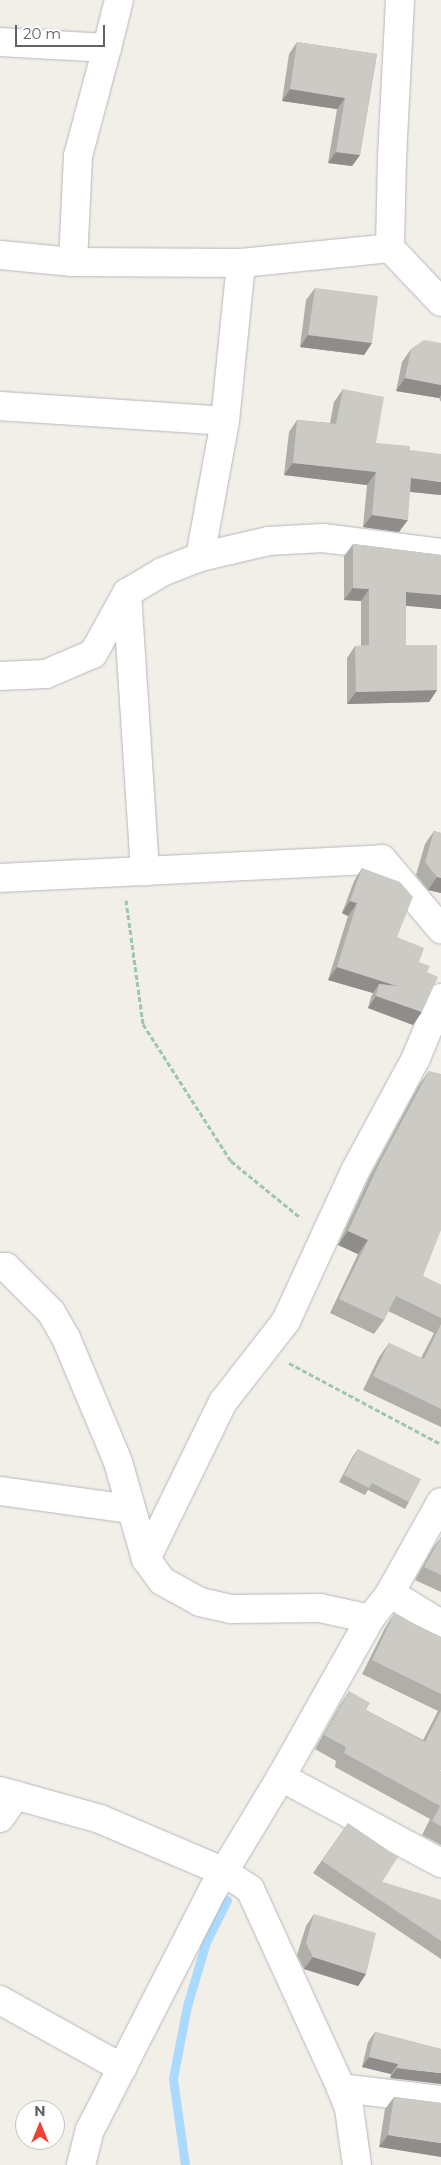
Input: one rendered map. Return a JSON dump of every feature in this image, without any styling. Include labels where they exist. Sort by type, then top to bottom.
[{"type":"street","points":[[73,262],[78,156],[119,0]]},
{"type":"street","points":[[400,0],[392,158],[390,248],[441,302]]},
{"type":"street","points":[[0,42],[107,48]]},
{"type":"street","points":[[0,255],[73,262],[241,263],[390,248]]},
{"type":"street","points":[[200,557],[225,421],[241,263]]},
{"type":"street","points":[[0,406],[225,421]]},
{"type":"street","points":[[0,676],[46,674],[93,654],[127,593],[162,572],[200,557],[268,541],[323,538],[441,553]]},
{"type":"street","points":[[127,593],[133,872]]},
{"type":"street","points":[[0,878],[382,859],[441,929]]},
{"type":"street","points":[[146,1559],[223,1402],[286,1321],[354,1171],[416,1058],[441,998]]},
{"type":"street","points":[[0,1267],[6,1267],[52,1312],[66,1338],[118,1462],[146,1559],[162,1580],[200,1602],[231,1609],[320,1608],[370,1619]]},
{"type":"street","points":[[0,1491],[130,1508]]},
{"type":"street","points":[[81,2165],[90,2130],[224,1872],[282,1777],[370,1619],[390,1593],[441,1502]]},
{"type":"street","points":[[390,1593],[441,1624]]},
{"type":"street","points":[[282,1777],[441,1863]]},
{"type":"street","points":[[0,1818],[8,1793],[100,1819],[224,1872],[250,1889],[349,2108],[357,2165]]},
{"type":"street","points":[[0,2000],[122,2068]]},
{"type":"street","points":[[341,2088],[441,2100]]},
{"type":"path","points":[[133,872],[144,1024],[231,1161],[324,1237]]},
{"type":"path","points":[[264,1349],[441,1444]]},
{"type":"building","points":[[297,42],[377,54],[360,155],[336,152],[345,98],[290,89]]},
{"type":"building","points":[[315,288],[378,296],[372,343],[308,335]]},
{"type":"building","points":[[424,340],[441,343],[441,385],[405,378],[411,349]]},
{"type":"building","points":[[343,389],[384,397],[376,443],[410,446],[410,450],[441,454],[441,482],[411,478],[408,520],[372,515],[376,472],[293,463],[297,420],[336,424]]},
{"type":"building","points":[[353,544],[441,555],[441,595],[406,592],[406,645],[437,645],[437,690],[356,692],[355,646],[369,645],[369,589],[353,588]]},
{"type":"building","points":[[434,831],[441,833],[441,878],[437,877],[425,862]]},
{"type":"building","points":[[362,868],[400,882],[413,897],[397,937],[424,948],[419,962],[430,966],[427,972],[438,977],[422,1012],[376,996],[379,984],[397,986],[337,967],[357,903],[350,901]]},
{"type":"building","points":[[429,1071],[441,1074],[441,1230],[423,1276],[441,1285],[441,1318],[396,1296],[384,1320],[339,1299],[368,1240],[348,1231],[379,1164]]},
{"type":"building","points":[[441,1324],[441,1409],[373,1376],[389,1343],[424,1359]]},
{"type":"building","points":[[358,1449],[421,1479],[409,1502],[372,1483],[369,1488],[344,1475]]},
{"type":"building","points":[[441,1537],[441,1575],[424,1567]]},
{"type":"building","points":[[394,1614],[441,1637],[441,1694],[372,1660]]},
{"type":"building","points":[[349,1691],[370,1703],[366,1710],[425,1742],[441,1711],[441,1826],[432,1821],[440,1806],[344,1753],[346,1747],[324,1735]]},
{"type":"building","points":[[348,1823],[398,1857],[382,1882],[441,1900],[441,1941],[322,1861]]},
{"type":"building","points":[[314,1914],[376,1933],[366,1974],[313,1957],[306,1943]]},
{"type":"building","points":[[375,2032],[441,2049],[441,2073],[397,2068],[398,2064],[369,2057]]},
{"type":"building","points":[[394,2097],[441,2103],[441,2143],[388,2135]]},
{"type":"waterway","points":[[185,2165],[173,2078],[187,2006],[206,1942],[227,1900]]}]
